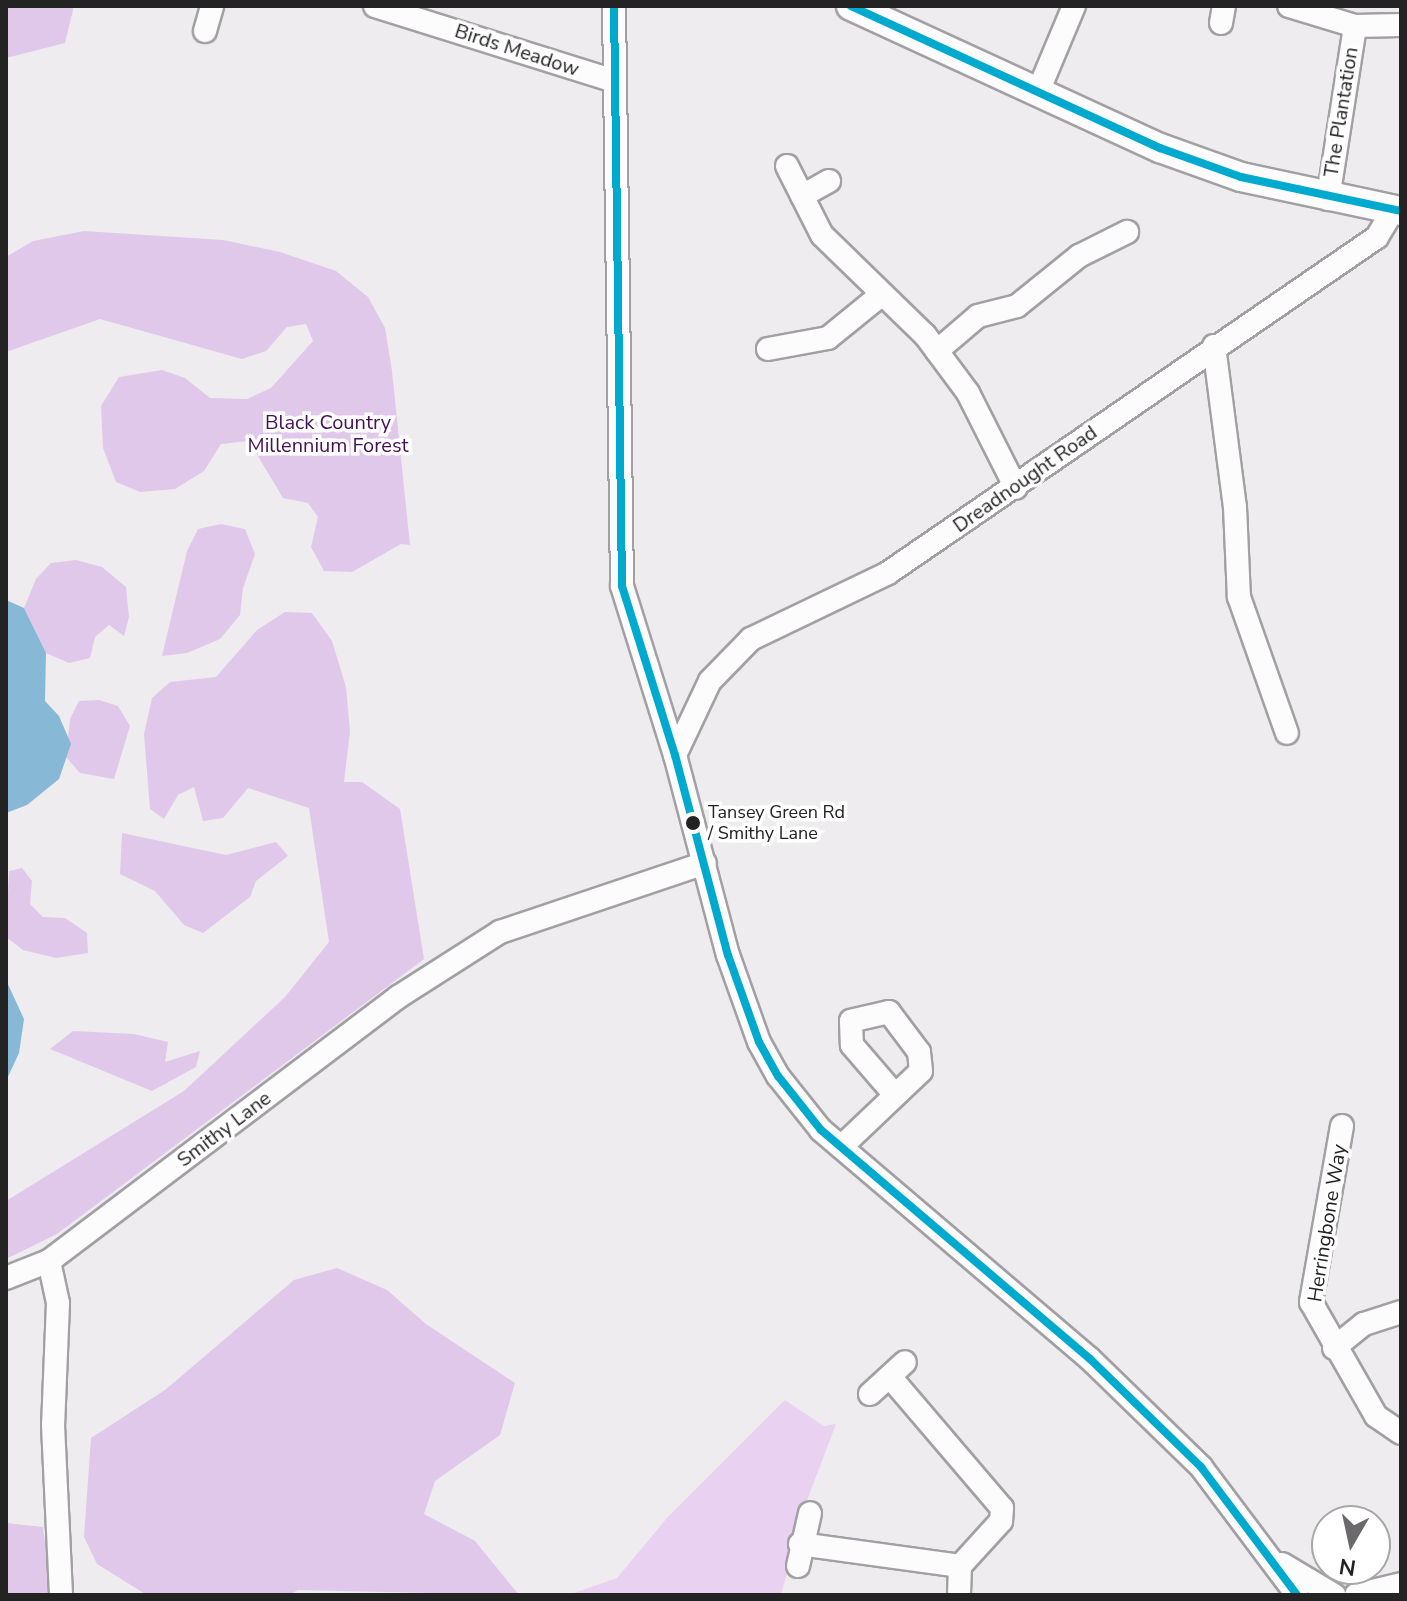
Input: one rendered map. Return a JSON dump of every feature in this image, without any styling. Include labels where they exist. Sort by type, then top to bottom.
[{"type":"main road","points":[[851,6],[1037,94],[1173,153],[1328,199],[1397,210]]},
{"type":"street","points":[[205,31],[212,6]]},
{"type":"street","name":"Birds Meadow","points":[[375,6],[614,81]]},
{"type":"street","points":[[614,6],[622,586],[675,755],[728,955],[759,1042],[778,1076],[841,1147],[1090,1359],[1201,1467],[1274,1560],[1297,1595]]},
{"type":"street","points":[[1037,94],[1074,6]]},
{"type":"street","name":"The Plantation","points":[[1289,6],[1355,26],[1401,25]]},
{"type":"street","name":"The Plantation","points":[[1328,199],[1355,26]]},
{"type":"street","points":[[787,166],[822,235],[937,351],[968,393],[1016,488]]},
{"type":"street","points":[[802,196],[829,181]]},
{"type":"street","name":"Dreadnought Road","points":[[675,755],[710,681],[751,639],[888,573],[1016,488],[1214,346],[1377,237],[1397,210]]},
{"type":"street","points":[[1092,223],[1103,244]]},
{"type":"street","points":[[937,351],[978,316],[1017,306],[1079,256],[1127,232]]},
{"type":"street","points":[[768,349],[797,332],[828,338],[881,295]]},
{"type":"street","points":[[1214,346],[1235,507],[1239,597],[1287,733]]},
{"type":"street","name":"Smithy Lane","points":[[6,1278],[49,1261],[398,997],[500,932],[705,863]]},
{"type":"street","points":[[841,1147],[895,1095]]},
{"type":"street","name":"Herringbone Way","points":[[1342,1126],[1311,1302],[1334,1348],[1376,1416],[1401,1433]]},
{"type":"street","points":[[49,1261],[58,1303],[53,1425],[61,1595]]},
{"type":"street","points":[[1334,1348],[1364,1324],[1401,1312]]},
{"type":"street","points":[[870,1394],[898,1370],[1002,1508],[1001,1521],[960,1566],[959,1595]]},
{"type":"street","points":[[810,1513],[799,1555],[960,1566]]},
{"type":"street","points":[[1274,1560],[1334,1595],[1355,1595],[1401,1584]]},
{"type":"street","points":[[1391,1595],[1401,1584]]},
{"type":"shaded area","points":[[785,1400],[824,1426],[836,1424],[806,1503],[781,1595],[568,1595],[617,1578],[667,1518]]},
{"type":"green space","points":[[6,6],[74,6],[65,43],[6,58]]},
{"type":"green space","name":"Black Country Millennium Forest","points":[[84,231],[223,240],[280,252],[336,271],[368,297],[385,328],[410,545],[401,544],[352,572],[324,571],[311,547],[318,517],[308,503],[283,498],[249,441],[221,444],[204,471],[175,489],[140,492],[116,482],[103,448],[101,406],[119,377],[162,370],[185,378],[210,398],[247,399],[271,388],[313,341],[306,324],[287,327],[266,351],[242,359],[100,319],[6,352],[6,257],[33,241]]},
{"type":"green space","points":[[221,524],[245,529],[255,554],[243,588],[240,615],[220,639],[187,653],[162,656],[187,551],[198,529]]},
{"type":"green space","points":[[76,560],[102,567],[126,587],[129,617],[124,636],[109,625],[95,637],[90,658],[69,663],[46,653],[24,608],[36,579],[51,563]]},
{"type":"green space","points":[[285,612],[312,613],[332,641],[346,687],[350,732],[344,782],[362,782],[400,809],[424,959],[57,1234],[6,1259],[6,1201],[184,1091],[285,997],[329,942],[309,808],[248,788],[223,818],[203,821],[194,787],[178,795],[164,819],[150,809],[144,734],[152,698],[170,682],[216,677],[257,630]]},
{"type":"green space","points":[[99,700],[118,706],[130,726],[114,779],[80,773],[66,757],[70,719],[79,701]]},
{"type":"green space","points":[[122,833],[226,855],[276,842],[288,856],[256,881],[250,897],[203,933],[184,925],[155,891],[120,874]]},
{"type":"green space","points":[[22,868],[32,881],[30,904],[43,917],[65,918],[87,933],[88,953],[56,958],[23,950],[6,937],[9,871]]},
{"type":"green space","points":[[73,1031],[134,1034],[168,1042],[165,1062],[200,1051],[196,1067],[152,1091],[50,1049]]},
{"type":"green space","points":[[337,1268],[387,1290],[426,1324],[515,1383],[500,1435],[435,1481],[424,1514],[475,1541],[519,1595],[298,1590],[289,1595],[147,1595],[97,1564],[84,1537],[91,1438],[165,1390],[294,1280]]},
{"type":"green space","points":[[6,1523],[43,1527],[51,1595],[6,1595]]},
{"type":"water","points":[[6,600],[24,608],[46,653],[45,701],[59,716],[71,744],[59,779],[27,805],[6,813]]},
{"type":"water","points":[[6,980],[24,1019],[19,1053],[6,1081]]},
{"type":"transit line","points":[[614,6],[622,586],[675,755],[728,955],[759,1042],[778,1076],[821,1130],[1090,1359],[1201,1467],[1297,1595]]},
{"type":"transit line","points":[[851,6],[1160,148],[1241,177],[1401,211]]},
{"type":"place","name":"Tansey Green Rd / Smithy Lane","points":[[693,823]]}]
